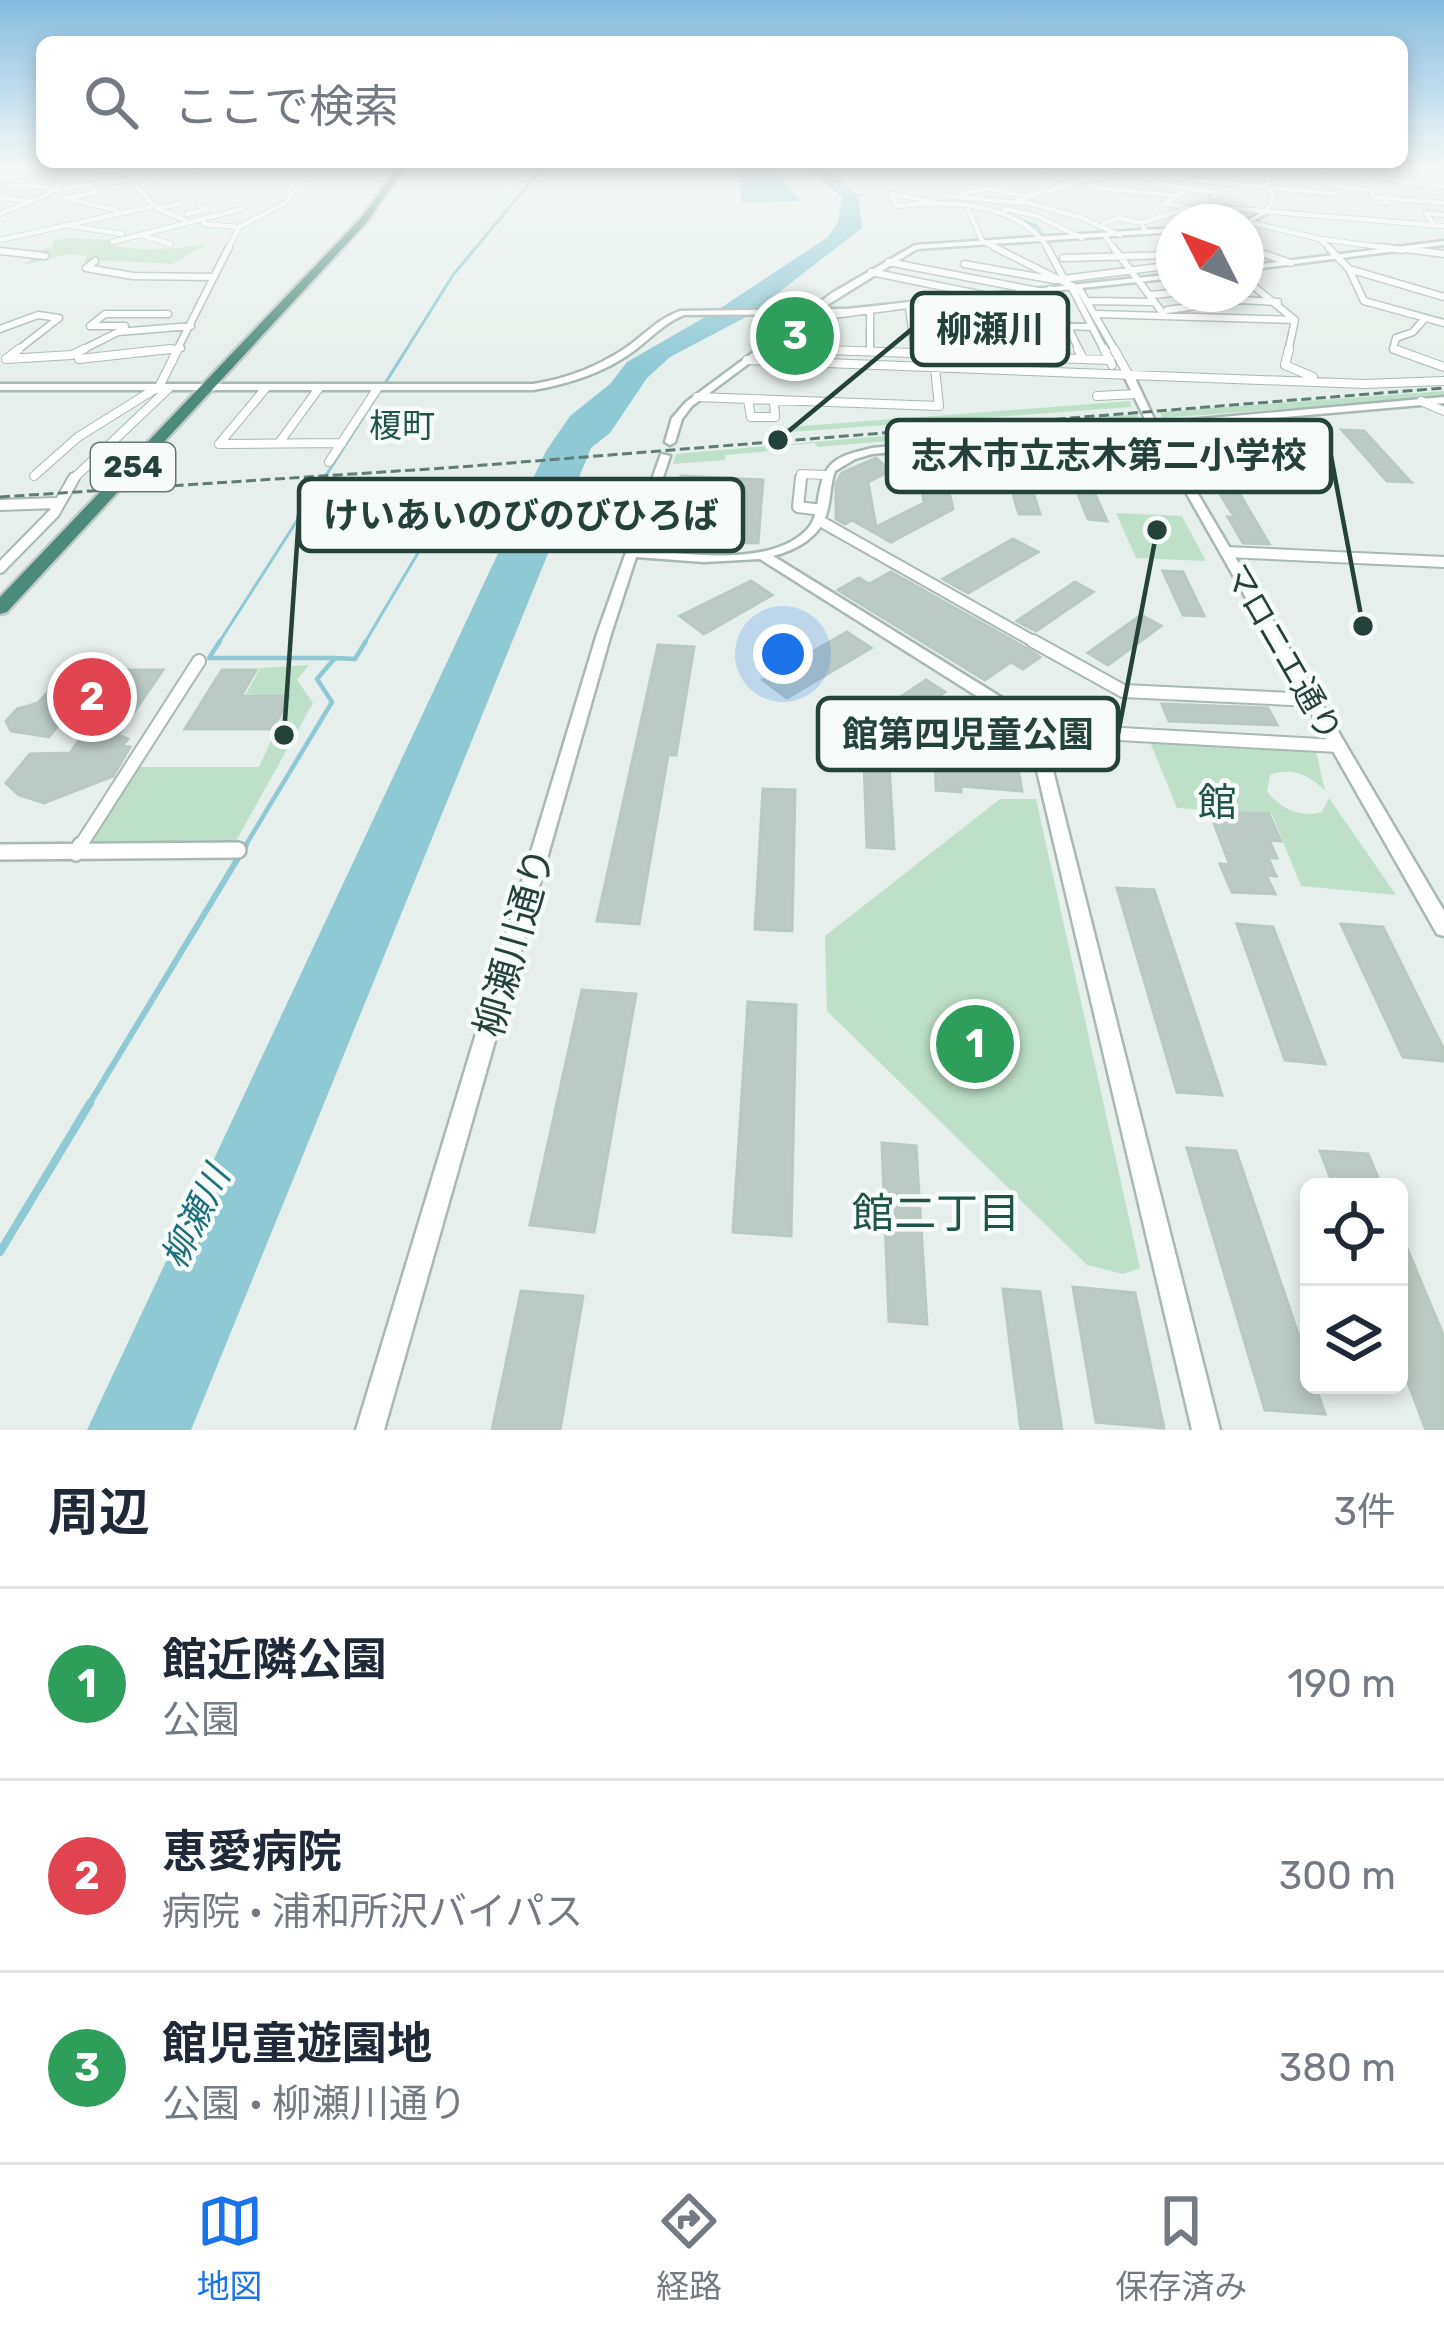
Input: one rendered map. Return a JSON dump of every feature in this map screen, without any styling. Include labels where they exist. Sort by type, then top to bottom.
[{"type":"highway","name":"254","points":[[0,589],[349,234]]},
{"type":"highway","name":"254","points":[[0,608],[200,389]]},
{"type":"street","points":[[131,234],[171,244]]},
{"type":"street","points":[[112,242],[145,234]]},
{"type":"street","points":[[0,568],[54,513],[68,484],[160,389],[235,234]]},
{"type":"street","points":[[981,234],[986,243],[1061,278]]},
{"type":"street","points":[[1039,234],[1063,258],[1092,327],[1122,374]]},
{"type":"street","points":[[1073,234],[1082,238]]},
{"type":"street","name":"柳瀬川通り","points":[[370,1430],[631,554],[679,415],[811,313],[871,272],[922,245],[1124,234]]},
{"type":"street","points":[[1299,234],[1444,254]]},
{"type":"street","points":[[1413,234],[1418,247]]},
{"type":"street","points":[[1105,236],[1162,313]]},
{"type":"street","points":[[1295,242],[1309,236]]},
{"type":"street","points":[[1320,239],[1349,269],[1444,297]]},
{"type":"street","points":[[1048,241],[1061,278]]},
{"type":"street","points":[[986,243],[964,264],[1073,281],[1156,278]]},
{"type":"street","points":[[1264,266],[1444,243]]},
{"type":"street","points":[[0,251],[45,256]]},
{"type":"street","points":[[991,269],[1009,254]]},
{"type":"street","points":[[1264,254],[1291,263]]},
{"type":"street","points":[[1063,258],[1156,256]]},
{"type":"street","points":[[95,261],[86,268],[214,277]]},
{"type":"street","points":[[888,262],[1038,291]]},
{"type":"street","points":[[180,277],[192,265]]},
{"type":"street","points":[[824,350],[826,316],[1050,290],[1073,281],[1156,267]]},
{"type":"street","points":[[1349,269],[1364,302],[1444,323]]},
{"type":"street","points":[[871,272],[986,297]]},
{"type":"street","points":[[930,284],[946,274]]},
{"type":"street","points":[[1073,281],[1096,314],[1122,374]]},
{"type":"street","points":[[1050,290],[1083,358]]},
{"type":"street","points":[[1264,292],[1295,320]]},
{"type":"street","points":[[1017,293],[1042,357]]},
{"type":"street","points":[[986,297],[1001,355]]},
{"type":"street","points":[[1088,301],[1156,298]]},
{"type":"street","points":[[1162,313],[1242,300],[1278,302]]},
{"type":"street","points":[[946,301],[957,354]]},
{"type":"street","points":[[0,387],[526,388],[556,383],[623,353],[670,317],[912,306]]},
{"type":"street","points":[[912,306],[915,352]]},
{"type":"street","points":[[3,361],[77,353],[128,326],[90,326],[106,314],[169,313],[152,328]]},
{"type":"street","points":[[869,313],[870,351]]},
{"type":"street","points":[[1096,314],[1295,320]]},
{"type":"street","points":[[0,329],[38,315],[59,318],[3,361]]},
{"type":"street","points":[[1425,319],[1413,332],[1396,338],[1393,350],[1444,367]]},
{"type":"street","points":[[1295,320],[1285,365],[1320,380]]},
{"type":"street","points":[[990,323],[1092,327]]},
{"type":"street","points":[[121,332],[191,326]]},
{"type":"street","points":[[77,353],[79,359],[181,348]]},
{"type":"street","points":[[764,348],[1110,360]]},
{"type":"street","points":[[747,360],[1364,384],[1444,381]]},
{"type":"street","points":[[697,398],[939,406],[934,368]]},
{"type":"street","name":"マロニエ通り","points":[[1122,374],[1444,928]]},
{"type":"street","points":[[279,443],[319,388]]},
{"type":"street","points":[[34,476],[78,437],[160,389]]},
{"type":"street","points":[[265,389],[219,444],[342,443]]},
{"type":"street","points":[[329,462],[377,389]]},
{"type":"street","points":[[1096,396],[1137,394]]},
{"type":"street","points":[[748,400],[754,419],[775,417],[774,400]]},
{"type":"street","points":[[1312,700],[1123,691],[821,515],[798,507],[801,473],[825,475],[849,458],[883,454],[1444,400]]},
{"type":"street","points":[[1421,401],[1444,411]]},
{"type":"street","points":[[631,554],[763,555],[801,541],[821,515],[825,475]]},
{"type":"street","points":[[0,505],[56,503]]},
{"type":"street","points":[[1226,552],[1444,562]]},
{"type":"street","points":[[763,555],[1006,708],[1039,744],[1206,1430]]},
{"type":"street","points":[[76,853],[199,661]]},
{"type":"street","points":[[1029,729],[1338,746]]},
{"type":"street","points":[[0,852],[238,850]]},
{"type":"green space","points":[[110,240],[111,245],[146,249],[205,245],[172,264],[96,260],[84,265],[86,256],[70,254],[23,265],[53,246],[53,241]]},
{"type":"green space","points":[[1444,391],[1444,397],[1162,418],[1160,412]]},
{"type":"green space","points":[[1130,401],[1131,407],[777,433],[776,428]]},
{"type":"green space","points":[[1137,414],[1140,419],[772,447],[772,451],[725,455],[725,460],[673,464],[676,454]]},
{"type":"green space","points":[[1116,513],[1182,516],[1206,561],[1136,558]]},
{"type":"green space","points":[[309,665],[297,680],[313,703],[236,841],[88,844],[139,767],[259,767],[292,695],[246,694],[260,668]]},
{"type":"green space","points":[[1150,742],[1316,751],[1325,791],[1307,777],[1285,772],[1270,775],[1267,791],[1284,807],[1306,814],[1322,812],[1329,798],[1396,895],[1301,886],[1272,814],[1177,808]]},
{"type":"green space","points":[[1000,799],[1036,799],[1140,1268],[1123,1274],[1087,1265],[827,1011],[825,936]]},
{"type":"water","points":[[855,234],[748,316],[670,357],[647,378],[610,433],[591,448],[191,1430],[87,1430],[546,451],[570,416],[610,384],[627,362],[828,237]]},
{"type":"building","points":[[1342,430],[1364,431],[1411,482],[1387,481]]},
{"type":"building","points":[[1058,444],[1073,445],[1107,521],[1088,519]]},
{"type":"building","points":[[1189,444],[1211,445],[1269,544],[1243,543],[1228,517],[1235,518]]},
{"type":"building","points":[[876,458],[890,471],[868,482],[876,527],[924,503],[921,479],[946,480],[953,509],[891,542],[852,520],[845,524],[836,519],[836,484],[842,473]]},
{"type":"building","points":[[1002,458],[1022,458],[1040,514],[1019,514]]},
{"type":"building","points":[[681,476],[763,480],[758,543],[673,541],[679,512],[671,511]]},
{"type":"building","points":[[1013,539],[1038,552],[968,593],[943,579]]},
{"type":"building","points":[[1163,571],[1183,572],[1204,616],[1183,615]]},
{"type":"building","points":[[891,572],[1040,657],[1023,669],[1011,662],[985,680],[838,590],[859,578],[869,584]]},
{"type":"building","points":[[751,581],[772,595],[704,634],[680,616]]},
{"type":"building","points":[[1075,582],[1093,592],[1036,631],[1017,621]]},
{"type":"building","points":[[1141,615],[1161,626],[1108,665],[1088,653]]},
{"type":"building","points":[[847,632],[871,648],[787,698],[763,680]]},
{"type":"building","points":[[658,645],[694,647],[676,755],[668,755],[639,924],[597,921]]},
{"type":"building","points":[[68,670],[163,670],[118,735],[128,739],[122,746],[130,747],[113,776],[44,803],[19,795],[6,783],[30,754],[70,753],[102,710],[70,710],[49,737],[11,731],[6,721],[17,709],[38,703]]},
{"type":"building","points":[[222,670],[256,670],[241,696],[290,696],[273,729],[185,729]]},
{"type":"building","points":[[926,680],[945,692],[889,731],[869,718]]},
{"type":"building","points":[[1162,704],[1268,708],[1277,725],[1169,721]]},
{"type":"building","points":[[977,740],[1013,741],[1022,791],[961,786],[961,792],[936,790],[935,749],[973,753],[972,748],[980,749]]},
{"type":"building","points":[[864,762],[889,764],[894,849],[867,847]]},
{"type":"building","points":[[763,789],[795,790],[792,931],[755,929]]},
{"type":"building","points":[[1216,812],[1269,814],[1281,841],[1269,840],[1277,858],[1268,858],[1276,876],[1266,875],[1275,894],[1232,892],[1220,864],[1230,865],[1212,818],[1218,818]]},
{"type":"building","points":[[1117,888],[1154,890],[1222,1095],[1177,1092]]},
{"type":"building","points":[[1237,924],[1273,927],[1325,1064],[1285,1060]]},
{"type":"building","points":[[1341,924],[1383,927],[1444,1050],[1444,1061],[1403,1057]]},
{"type":"building","points":[[582,990],[636,994],[594,1232],[530,1225]]},
{"type":"building","points":[[748,1002],[796,1005],[791,1236],[733,1232]]},
{"type":"building","points":[[882,1143],[916,1146],[927,1324],[889,1321]]},
{"type":"building","points":[[1187,1148],[1236,1151],[1300,1339],[1300,1394],[1318,1394],[1325,1414],[1265,1410]]},
{"type":"building","points":[[1320,1151],[1368,1154],[1378,1178],[1330,1178]]},
{"type":"building","points":[[1408,1251],[1444,1337],[1444,1430],[1426,1430],[1408,1383]]},
{"type":"building","points":[[1073,1287],[1135,1293],[1164,1428],[1096,1422]]},
{"type":"building","points":[[1003,1289],[1040,1292],[1062,1430],[1021,1430]]},
{"type":"building","points":[[521,1291],[583,1296],[560,1430],[492,1430]]},
{"type":"waterway","points":[[384,385],[453,275],[487,234]]},
{"type":"waterway","points":[[1042,234],[1046,239]]},
{"type":"waterway","points":[[218,644],[380,391]]},
{"type":"waterway","points":[[364,644],[434,526],[444,526]]},
{"type":"waterway","points":[[464,528],[513,530]]},
{"type":"waterway","points":[[220,641],[209,658],[335,658]]},
{"type":"waterway","points":[[335,658],[355,659],[366,641]]},
{"type":"waterway","points":[[244,848],[332,702],[317,679],[335,658]]},
{"type":"waterway","points":[[88,1106],[246,845]]},
{"type":"waterway","points":[[0,1252],[90,1103]]},
{"type":"railway","points":[[0,497],[460,467],[1444,388]]},
{"type":"place","name":"館児童遊園地","points":[[795,336]]},
{"type":"place","name":"柳瀬川","points":[[778,440]]},
{"type":"place","name":"館第四児童公園","points":[[1157,530]]},
{"type":"place","name":"志木市立志木第二小学校","points":[[1363,626]]},
{"type":"place","name":"恵愛病院","points":[[92,697]]},
{"type":"place","name":"けいあいのびのびひろば","points":[[284,735]]},
{"type":"place","name":"館近隣公園","points":[[975,1044]]},
{"type":"district","name":"榎町","points":[[402,425]]},
{"type":"district","name":"館","points":[[1217,802]]},
{"type":"district","name":"館二丁目","points":[[936,1213]]}]
